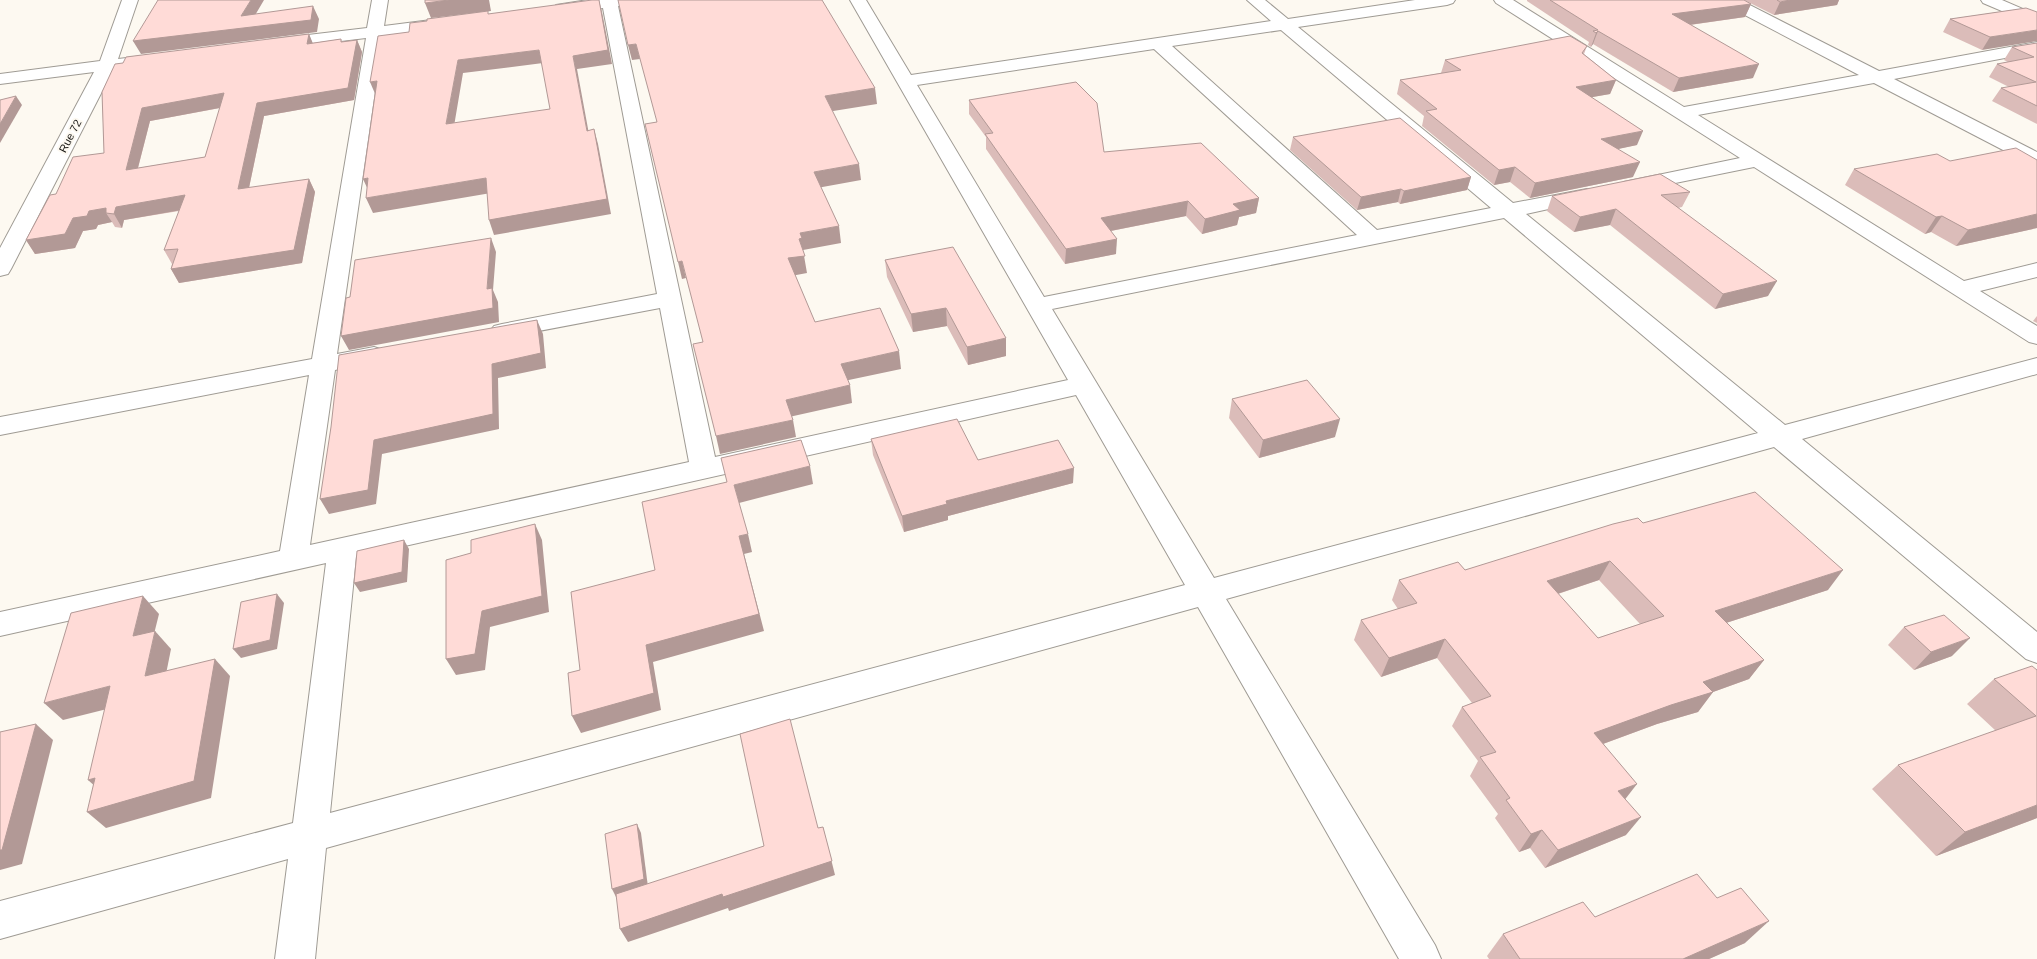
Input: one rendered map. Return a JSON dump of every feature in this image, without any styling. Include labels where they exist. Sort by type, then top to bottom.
[{"type":"street","name":"Rue 72","points":[[0,269],[107,65],[130,0]]},
{"type":"street","points":[[294,559],[380,0]]},
{"type":"street","points":[[858,0],[1421,959]]},
{"type":"street","points":[[1254,0],[2037,650]]},
{"type":"street","points":[[905,81],[1447,0]]},
{"type":"street","points":[[1502,0],[2037,337]]},
{"type":"street","points":[[1728,0],[2037,160]]},
{"type":"street","points":[[1989,0],[2037,21]]},
{"type":"street","points":[[541,11],[616,1],[670,299],[704,469]]},
{"type":"street","points":[[260,46],[463,21]]},
{"type":"street","points":[[1158,43],[1373,238]]},
{"type":"street","points":[[1681,113],[2037,47]]},
{"type":"street","points":[[0,79],[164,58]]},
{"type":"street","points":[[1037,305],[1756,160]]},
{"type":"street","points":[[0,224],[26,220]]},
{"type":"street","points":[[1960,289],[2037,270]]},
{"type":"street","points":[[478,335],[670,299]]},
{"type":"street","points":[[0,426],[400,350]]},
{"type":"street","points":[[0,920],[2037,366]]},
{"type":"street","points":[[0,624],[1084,385]]},
{"type":"street","points":[[295,959],[342,549]]},
{"type":"building","points":[[158,0],[251,0],[241,16],[313,6],[311,20],[133,41]]},
{"type":"building","points":[[425,0],[449,0],[425,3]]},
{"type":"building","points":[[599,0],[608,50],[573,56],[587,131],[594,129],[607,199],[489,220],[486,178],[366,198],[368,178],[363,179],[377,81],[370,82],[378,36],[409,32],[410,23],[427,21],[427,19],[488,11],[488,14]],"holes":[[[539,50],[550,109],[446,124],[458,60]]]},
{"type":"building","points":[[618,0],[822,0],[875,88],[825,96],[859,164],[814,172],[839,226],[800,233],[802,238],[799,239],[805,256],[788,258],[815,322],[880,308],[899,351],[841,364],[850,385],[786,400],[793,420],[716,436],[693,344],[703,342],[682,261],[678,262],[645,124],[657,122],[636,44],[628,45]]},
{"type":"building","points":[[1550,0],[1744,0],[1751,4],[1672,14],[1759,64],[1679,78],[1598,31],[1596,33],[1593,31],[1598,30]]},
{"type":"building","points":[[2026,8],[2037,12],[2037,30],[1990,37],[1950,19]]},
{"type":"building","points":[[309,34],[307,44],[341,39],[341,42],[357,40],[348,88],[257,103],[238,189],[309,179],[294,250],[171,269],[178,249],[164,250],[185,195],[116,207],[114,214],[106,213],[106,208],[89,211],[87,216],[73,218],[65,234],[26,240],[50,195],[56,194],[73,157],[104,153],[102,92],[115,64],[123,63],[126,57]],"holes":[[[224,93],[205,157],[126,170],[142,108]]]},
{"type":"building","points":[[1570,36],[1587,46],[1582,53],[1616,80],[1576,87],[1643,131],[1601,139],[1640,162],[1535,183],[1515,167],[1499,170],[1426,111],[1437,109],[1400,80],[1461,70],[1445,60]]},
{"type":"building","points":[[2037,43],[2037,106],[2001,88],[2036,82],[1997,64],[2034,57],[2012,47]]},
{"type":"building","points":[[1076,82],[1097,103],[1104,152],[1201,143],[1259,198],[1233,204],[1240,210],[1205,219],[1188,201],[1101,218],[1117,239],[1066,249],[985,134],[993,133],[969,100]]},
{"type":"building","points":[[16,96],[0,124],[0,100]]},
{"type":"building","points":[[1400,118],[1471,177],[1404,191],[1401,189],[1361,197],[1293,137]]},
{"type":"building","points":[[2016,148],[2037,160],[2037,214],[1968,230],[1942,216],[1936,217],[1854,169],[1937,154],[1950,161]]},
{"type":"building","points":[[1660,174],[1690,192],[1661,195],[1777,281],[1723,294],[1616,209],[1580,217],[1552,196]]},
{"type":"building","points":[[491,238],[487,289],[492,288],[493,308],[341,336],[346,298],[350,297],[355,260]]},
{"type":"building","points":[[953,247],[1006,338],[967,347],[946,308],[911,314],[885,260]]},
{"type":"building","points":[[537,320],[541,353],[492,364],[493,414],[374,440],[368,490],[320,499],[339,355]]},
{"type":"building","points":[[1307,380],[1340,419],[1263,440],[1232,399]]},
{"type":"building","points":[[957,419],[978,460],[1058,440],[1074,468],[946,501],[947,504],[902,516],[871,439]]},
{"type":"building","points":[[801,440],[810,466],[734,485],[748,534],[739,536],[759,614],[646,645],[654,693],[572,716],[568,673],[580,670],[571,592],[655,570],[642,502],[727,482],[721,458]]},
{"type":"building","points":[[1755,492],[1843,570],[1715,611],[1764,660],[1703,682],[1713,692],[1594,733],[1637,784],[1618,791],[1641,817],[1558,850],[1542,830],[1531,834],[1506,800],[1510,798],[1480,757],[1496,752],[1462,707],[1491,696],[1445,639],[1389,658],[1361,620],[1417,603],[1399,580],[1458,562],[1465,570],[1638,518],[1643,523]],"holes":[[[1610,561],[1664,616],[1598,638],[1547,581]]]},
{"type":"building","points":[[535,524],[542,596],[482,611],[475,654],[446,659],[446,560],[471,553],[471,540]]},
{"type":"building","points":[[404,540],[402,572],[354,583],[357,551]]},
{"type":"building","points":[[277,594],[270,640],[233,649],[241,602]]},
{"type":"building","points":[[143,596],[133,636],[155,631],[145,676],[215,659],[194,781],[87,812],[95,778],[88,780],[110,686],[44,703],[71,613]]},
{"type":"building","points":[[1944,615],[1970,638],[1931,652],[1904,627]]},
{"type":"building","points":[[2032,666],[2037,670],[2037,805],[1965,832],[1898,765],[2036,716],[1994,679]]},
{"type":"building","points":[[790,719],[818,828],[823,827],[832,861],[723,897],[722,894],[620,929],[616,894],[764,846],[740,734]]},
{"type":"building","points":[[36,724],[2,850],[0,850],[0,732]]},
{"type":"building","points":[[637,824],[644,879],[612,889],[605,834]]},
{"type":"building","points":[[1697,874],[1717,898],[1741,888],[1769,921],[1683,959],[1520,959],[1503,934],[1583,902],[1595,917]]}]
